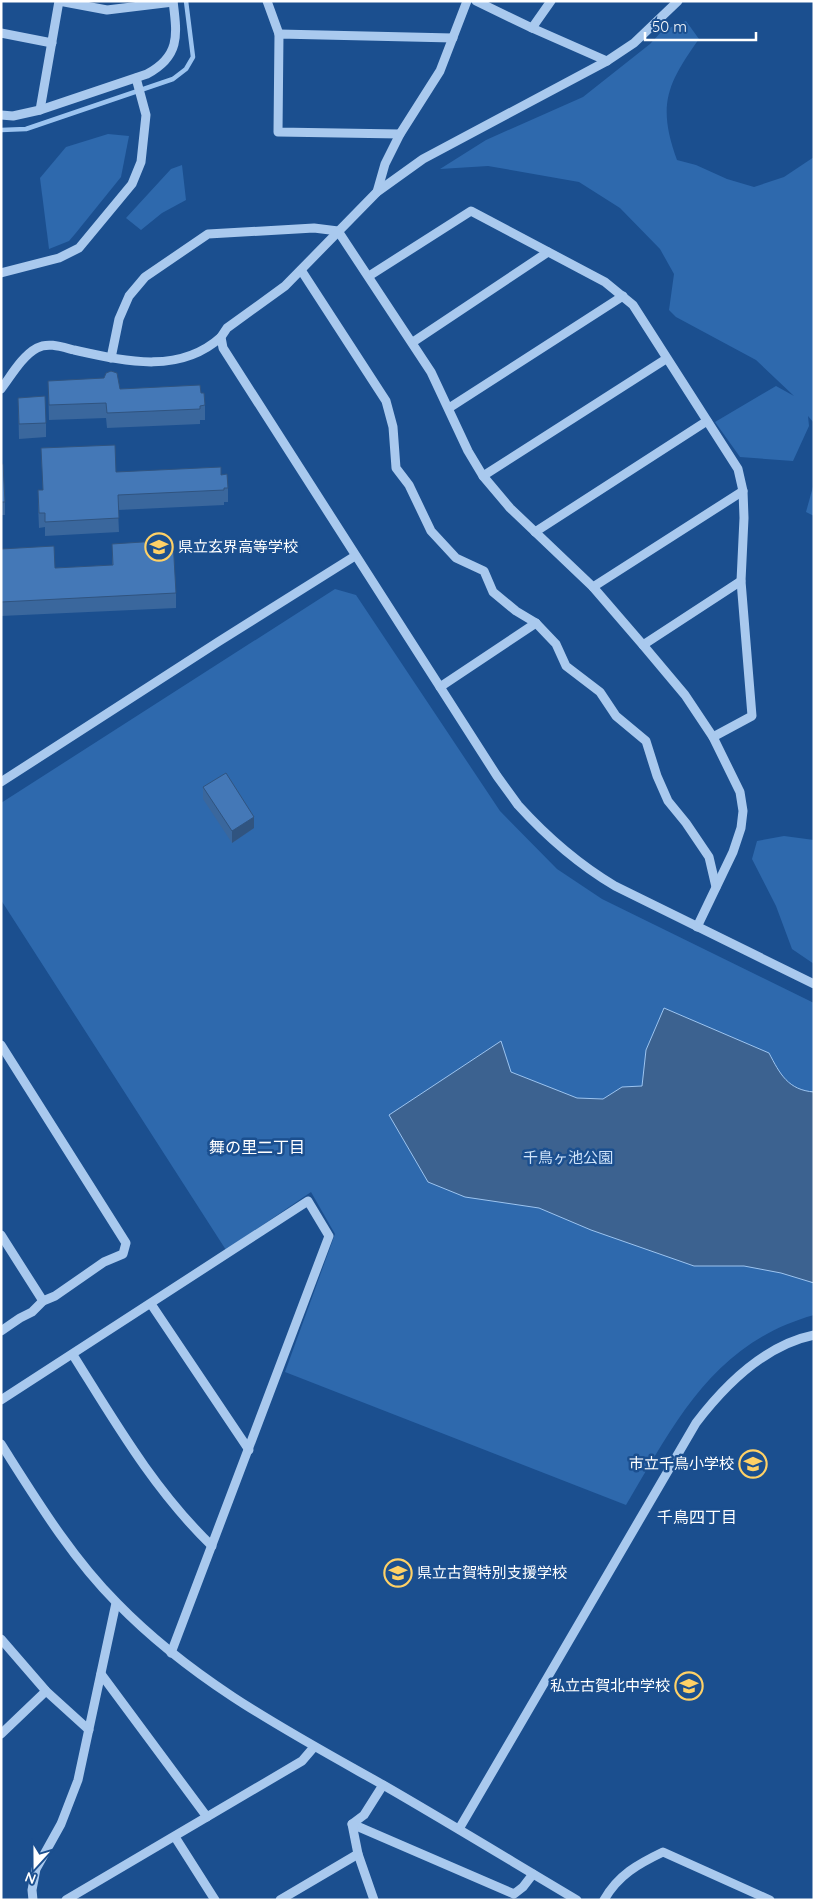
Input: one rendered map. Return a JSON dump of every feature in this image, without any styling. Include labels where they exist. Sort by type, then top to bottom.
[{"type":"street","points":[[1,116],[12,116],[40,110],[136,78],[160,67],[172,51],[176,40],[173,1],[107,10],[59,1],[40,110]]},
{"type":"street","points":[[267,1],[279,34],[278,132],[400,134]]},
{"type":"street","points":[[377,192],[385,164],[400,134],[440,71],[467,1]]},
{"type":"street","points":[[476,1],[607,61]]},
{"type":"street","points":[[532,28],[552,1]]},
{"type":"street","points":[[1,388],[26,357],[37,348],[48,344],[111,358],[166,362],[186,359],[207,350],[221,337],[227,328],[286,286],[377,192],[423,159],[607,61],[634,43],[678,1]]},
{"type":"street","points":[[1,33],[52,43]]},
{"type":"street","points":[[279,34],[453,38]]},
{"type":"street","points":[[1,273],[60,258],[79,248],[132,184],[141,162],[146,115],[136,78]]},
{"type":"street","points":[[369,276],[471,211],[605,282],[633,305],[738,469],[743,491],[744,518],[741,581],[752,716],[713,737]]},
{"type":"street","points":[[111,358],[119,319],[129,296],[145,277],[208,234],[314,228],[338,232],[413,342],[449,408],[468,451],[483,476],[510,508],[593,587],[685,695],[713,737],[740,792],[743,811],[741,828],[733,852],[697,927]]},
{"type":"street","points":[[413,342],[548,252]]},
{"type":"street","points":[[301,270],[386,400],[393,427],[396,468],[408,485],[431,531],[456,558],[484,571],[493,592],[516,611],[536,623],[556,644],[566,666],[600,692],[616,716],[646,741],[657,776],[668,801],[686,823],[709,857],[716,886]]},
{"type":"street","points":[[449,408],[623,296]]},
{"type":"street","points":[[221,337],[223,348],[440,687],[513,798],[550,840],[584,867],[614,886],[814,984]]},
{"type":"street","points":[[483,476],[666,359]]},
{"type":"street","points":[[535,532],[707,421]]},
{"type":"street","points":[[593,587],[743,491]]},
{"type":"street","points":[[1,782],[355,556]]},
{"type":"street","points":[[643,645],[741,581]]},
{"type":"street","points":[[440,687],[536,623]]},
{"type":"street","points":[[1,1045],[126,1243],[122,1254],[104,1262],[55,1296],[43,1300],[32,1312],[1,1331]]},
{"type":"street","points":[[1,1400],[308,1201],[328,1236],[171,1653]]},
{"type":"street","points":[[1,1234],[43,1300]]},
{"type":"street","points":[[151,1304],[249,1450]]},
{"type":"street","points":[[459,1829],[696,1423],[722,1390],[751,1366],[792,1342],[814,1335]]},
{"type":"street","points":[[73,1355],[140,1462],[170,1501],[212,1546]]},
{"type":"street","points":[[1,1444],[47,1516],[116,1603],[171,1653],[220,1690],[577,1900]]},
{"type":"street","points":[[33,1900],[32,1890],[36,1869],[61,1824],[78,1780],[116,1603]]},
{"type":"street","points":[[1,1639],[46,1691],[89,1730]]},
{"type":"street","points":[[100,1674],[207,1817]]},
{"type":"street","points":[[1,1734],[46,1691]]},
{"type":"street","points":[[66,1900],[302,1761],[314,1746]]},
{"type":"street","points":[[352,1824],[364,1815],[383,1785]]},
{"type":"street","points":[[352,1824],[514,1894],[523,1887],[533,1874]]},
{"type":"street","points":[[352,1824],[358,1854],[374,1900]]},
{"type":"street","points":[[175,1837],[216,1900]]},
{"type":"street","points":[[604,1900],[612,1886],[635,1866],[663,1852],[770,1900]]},
{"type":"street","points":[[280,1900],[358,1854]]},
{"type":"green space","points":[[686,21],[699,39],[679,69],[669,96],[667,109],[668,124],[677,160],[696,165],[727,179],[754,187],[784,177],[814,157],[814,423],[808,416],[809,426],[793,461],[740,457],[715,422],[776,386],[794,396],[756,360],[676,317],[669,310],[674,274],[660,249],[620,208],[579,182],[488,166],[440,169],[486,140],[583,97],[650,44],[662,31]]},
{"type":"green space","points":[[108,134],[129,136],[121,177],[69,241],[49,249],[40,178],[66,147]]},
{"type":"green space","points":[[182,165],[186,200],[162,213],[141,230],[126,218],[171,169]]},
{"type":"green space","points":[[814,483],[814,516],[806,512]]},
{"type":"green space","name":"千鳥ヶ池公園","points":[[335,589],[356,595],[500,811],[557,869],[602,899],[814,1003],[814,1315],[779,1328],[749,1345],[723,1366],[700,1390],[680,1416],[626,1505],[285,1372],[335,1234],[311,1192],[226,1250],[1,900],[1,803]]},
{"type":"green space","points":[[784,836],[814,840],[814,964],[792,949],[776,906],[752,859],[757,841]]},
{"type":"shaded area","points":[[664,1008],[769,1053],[786,1080],[805,1091],[814,1092],[814,1283],[781,1273],[744,1266],[694,1266],[591,1230],[539,1208],[465,1197],[428,1182],[389,1115],[501,1041],[511,1072],[577,1098],[603,1099],[622,1087],[642,1086],[646,1050]]},
{"type":"building","points":[[111,371],[117,373],[120,389],[200,385],[201,393],[204,393],[205,405],[200,406],[200,409],[107,413],[106,403],[49,405],[48,381],[104,378],[106,373]]},
{"type":"building","points":[[45,396],[46,423],[19,424],[18,398]]},
{"type":"building","points":[[115,445],[116,472],[221,467],[221,475],[227,474],[228,488],[224,488],[224,490],[118,495],[119,518],[45,522],[45,513],[39,513],[38,490],[43,490],[41,448]]},
{"type":"building","points":[[1,464],[3,464],[5,502],[1,502]]},
{"type":"building","points":[[173,540],[176,593],[1,602],[1,549],[54,546],[55,568],[113,565],[112,544]]},
{"type":"building","points":[[226,773],[254,817],[232,831],[203,787]]},
{"type":"waterway","points":[[1,130],[26,129],[173,79],[186,69],[193,57],[186,1]]},
{"type":"place","name":"県立玄界高等学校","points":[[159,547]]},
{"type":"place","name":"市立千鳥小学校","points":[[753,1464]]},
{"type":"place","name":"県立古賀特別支援学校","points":[[398,1573]]},
{"type":"place","name":"私立古賀北中学校","points":[[689,1686]]},
{"type":"district","name":"舞の里二丁目","points":[[257,1147]]},
{"type":"district","name":"千鳥四丁目","points":[[697,1517]]}]
